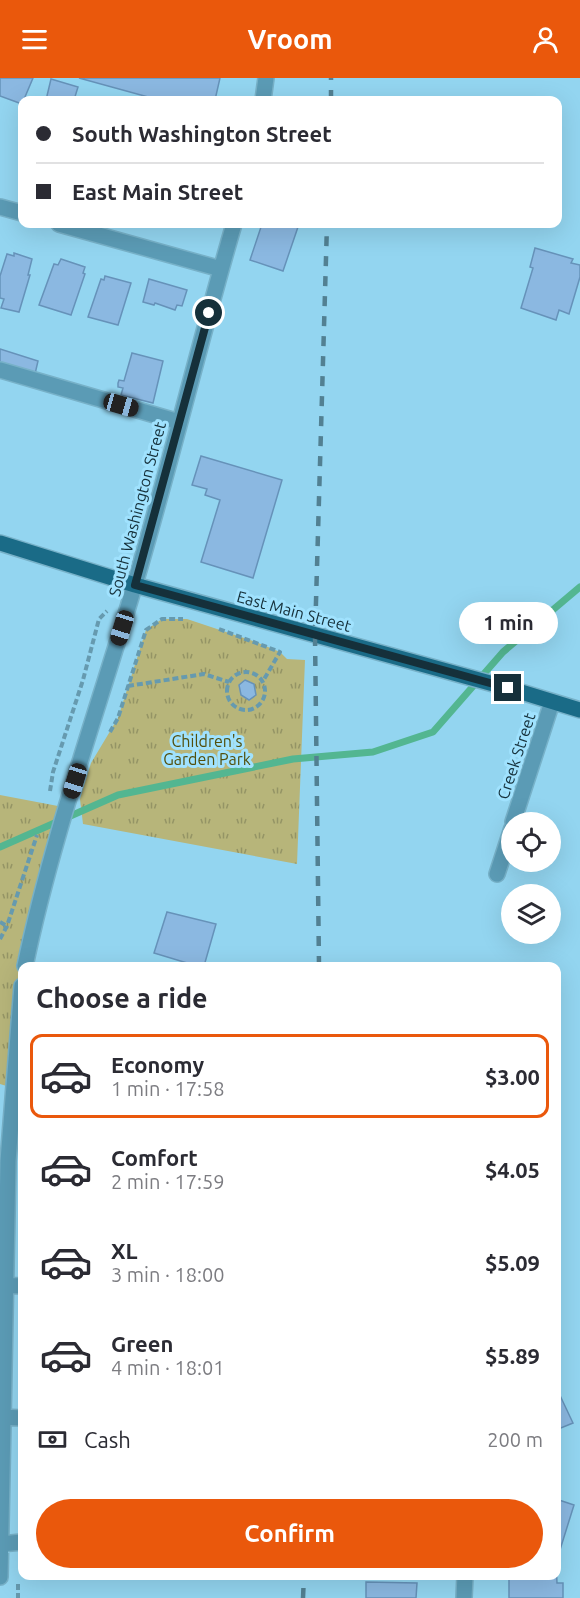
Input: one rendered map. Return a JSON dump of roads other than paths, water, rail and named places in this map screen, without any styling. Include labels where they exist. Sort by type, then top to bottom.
[{"type":"main road","name":"East Main Street","points":[[0,543],[135,585],[464,675],[580,710]]},
{"type":"street","points":[[264,96],[266,78]]},
{"type":"street","points":[[0,207],[18,212]]},
{"type":"street","points":[[73,228],[221,269]]},
{"type":"street","name":"South Washington Street","points":[[26,962],[38,905],[135,585],[233,228]]},
{"type":"street","points":[[0,370],[179,422]]},
{"type":"street","name":"Creek Street","points":[[516,812],[552,702]]},
{"type":"street","points":[[497,874],[501,862]]},
{"type":"street","points":[[0,1577],[2,1285],[8,1161],[7,1086],[18,1013]]},
{"type":"street","points":[[2,1285],[18,1286]]},
{"type":"street","points":[[2,1417],[18,1418]]},
{"type":"street","points":[[1,1548],[18,1543]]},
{"type":"street","points":[[464,1598],[465,1580]]},
{"type":"waterway","points":[[0,847],[118,795],[293,759],[373,752],[433,732],[503,652],[580,587]]},
{"type":"railway","points":[[331,78],[331,96]]},
{"type":"railway","points":[[319,962],[315,636],[327,228]]},
{"type":"railway","points":[[303,1598],[304,1580]]},
{"type":"park label","name":"Children's Garden Park","points":[[207,750]]}]
